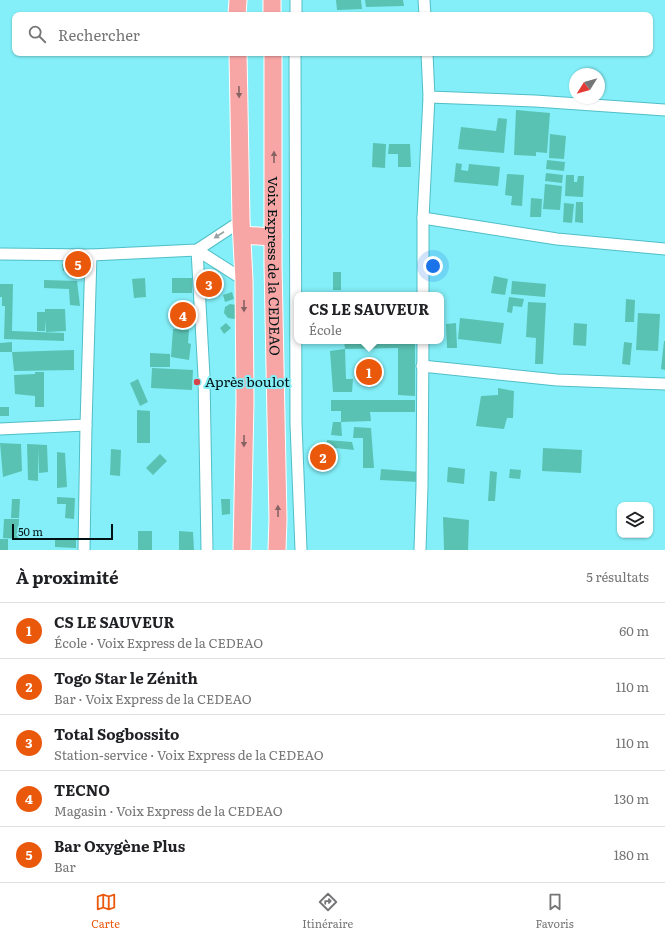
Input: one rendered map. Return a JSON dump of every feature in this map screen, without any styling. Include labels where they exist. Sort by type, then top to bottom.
[{"type":"main road","points":[[237,12],[238,0]]},
{"type":"main road","points":[[272,0],[272,12]]},
{"type":"main road","points":[[238,56],[244,280],[245,402],[242,550]]},
{"type":"main road","name":"Voix Express de la CEDEAO","points":[[273,56],[273,237],[278,519],[277,550]]},
{"type":"main road","points":[[242,228],[273,237]]},
{"type":"street","points":[[296,0],[296,12]]},
{"type":"street","points":[[424,0],[425,12]]},
{"type":"street","points":[[295,56],[296,292]]},
{"type":"street","points":[[423,292],[423,218],[429,97],[427,56]]},
{"type":"street","points":[[429,97],[535,101],[665,110]]},
{"type":"street","points":[[423,218],[557,239],[665,249]]},
{"type":"street","points":[[0,254],[91,255],[196,250],[242,228]]},
{"type":"street","points":[[196,250],[244,280]]},
{"type":"street","points":[[196,250],[204,376],[207,550]]},
{"type":"street","points":[[84,550],[91,255]]},
{"type":"street","points":[[296,344],[296,416],[301,550]]},
{"type":"street","points":[[420,550],[423,344]]},
{"type":"street","points":[[422,366],[557,380],[665,384]]},
{"type":"street","points":[[0,429],[86,425]]},
{"type":"building","points":[[336,0],[361,0],[362,9],[337,10]]},
{"type":"building","points":[[365,0],[403,0],[404,6],[366,7]]},
{"type":"building","points":[[516,110],[550,113],[547,153],[536,152],[536,156],[514,155]]},
{"type":"building","points":[[498,118],[507,119],[504,153],[458,149],[461,127],[496,131]]},
{"type":"building","points":[[550,134],[566,136],[564,159],[549,158]]},
{"type":"building","points":[[373,143],[386,144],[385,168],[372,167]]},
{"type":"building","points":[[389,144],[410,144],[411,167],[398,167],[398,154],[388,154]]},
{"type":"building","points":[[547,160],[565,162],[564,171],[546,169]]},
{"type":"building","points":[[456,163],[462,164],[461,170],[468,171],[469,164],[500,167],[498,186],[454,182]]},
{"type":"building","points":[[546,173],[563,175],[562,183],[545,181]]},
{"type":"building","points":[[507,174],[524,175],[522,206],[511,205],[512,196],[505,195]]},
{"type":"building","points":[[566,175],[574,175],[574,182],[577,182],[578,176],[584,176],[583,197],[565,196]]},
{"type":"building","points":[[545,184],[562,186],[560,210],[543,209]]},
{"type":"building","points":[[531,198],[542,199],[541,217],[530,217]]},
{"type":"building","points":[[576,202],[583,202],[583,223],[575,222]]},
{"type":"building","points":[[564,203],[574,204],[572,223],[563,222]]},
{"type":"building","points":[[78,262],[78,270],[63,271],[62,264]]},
{"type":"building","points":[[333,272],[341,272],[341,290],[333,290]]},
{"type":"building","points":[[494,276],[508,279],[505,295],[491,293]]},
{"type":"building","points":[[145,278],[146,297],[134,298],[132,279]]},
{"type":"building","points":[[172,278],[192,278],[192,293],[172,293]]},
{"type":"building","points":[[44,280],[77,281],[80,306],[70,305],[69,289],[44,288]]},
{"type":"building","points":[[512,281],[546,284],[545,297],[511,294]]},
{"type":"building","points":[[0,284],[13,284],[12,331],[64,333],[64,341],[4,339],[5,306],[2,306]]},
{"type":"building","points":[[232,292],[234,299],[225,302],[223,295]]},
{"type":"building","points":[[509,297],[524,299],[522,307],[513,306],[512,313],[507,312]]},
{"type":"building","points":[[626,299],[635,300],[634,322],[625,322]]},
{"type":"building","points":[[528,302],[546,303],[543,364],[535,364],[536,338],[526,337]]},
{"type":"building","points":[[230,304],[236,305],[236,318],[234,319],[228,318],[224,313],[225,307]]},
{"type":"building","points":[[45,309],[65,309],[66,331],[46,332],[45,319],[45,331],[37,331],[37,312],[45,312]]},
{"type":"building","points":[[638,313],[660,314],[658,351],[636,350]]},
{"type":"building","points":[[460,318],[504,323],[501,344],[458,339]]},
{"type":"building","points":[[226,323],[231,328],[224,334],[220,328]]},
{"type":"building","points":[[456,323],[457,348],[447,348],[446,324]]},
{"type":"building","points":[[574,323],[587,324],[586,346],[573,345]]},
{"type":"building","points":[[173,329],[189,330],[188,343],[191,344],[189,360],[171,357]]},
{"type":"building","points":[[665,341],[665,370],[661,369]]},
{"type":"building","points":[[12,342],[12,352],[0,352],[0,343]]},
{"type":"building","points":[[624,342],[632,343],[630,365],[622,364]]},
{"type":"building","points":[[344,344],[415,344],[415,396],[398,395],[398,348],[345,349]]},
{"type":"building","points":[[345,349],[346,379],[353,379],[352,392],[333,392],[330,351]]},
{"type":"building","points":[[74,350],[74,370],[14,371],[12,352]]},
{"type":"building","points":[[150,353],[170,354],[170,367],[150,367]]},
{"type":"building","points":[[152,368],[193,370],[192,390],[151,388]]},
{"type":"building","points":[[35,372],[44,372],[44,407],[35,407],[35,396],[15,394],[14,375],[35,374]]},
{"type":"building","points":[[138,379],[148,402],[140,406],[130,383]]},
{"type":"building","points":[[498,388],[514,391],[513,418],[507,418],[504,429],[476,426],[481,396],[498,395]]},
{"type":"building","points":[[331,400],[415,400],[415,412],[370,412],[371,421],[341,422],[341,411],[331,411]]},
{"type":"building","points":[[0,407],[9,407],[9,416],[0,416]]},
{"type":"building","points":[[137,410],[150,411],[150,443],[137,443]]},
{"type":"building","points":[[333,422],[341,422],[342,436],[331,435]]},
{"type":"building","points":[[354,427],[371,428],[374,468],[363,468],[363,438],[353,438]]},
{"type":"building","points":[[327,440],[352,442],[354,450],[335,448],[333,461],[325,460]]},
{"type":"building","points":[[0,443],[21,444],[22,471],[3,477]]},
{"type":"building","points":[[27,444],[47,445],[48,472],[39,473],[38,448],[38,481],[28,480]]},
{"type":"building","points":[[543,448],[582,450],[581,473],[542,471]]},
{"type":"building","points":[[111,449],[121,450],[120,476],[110,475]]},
{"type":"building","points":[[57,452],[65,453],[67,487],[57,488]]},
{"type":"building","points":[[160,454],[167,461],[153,475],[146,468]]},
{"type":"building","points":[[448,467],[465,469],[464,484],[447,482]]},
{"type":"building","points":[[381,469],[420,472],[419,482],[380,480]]},
{"type":"building","points":[[510,469],[521,470],[520,479],[509,478]]},
{"type":"building","points":[[490,471],[497,472],[495,501],[488,501]]},
{"type":"building","points":[[57,497],[75,498],[74,519],[65,518],[66,504],[57,504]]},
{"type":"building","points":[[12,499],[20,499],[19,518],[11,518]]},
{"type":"building","points":[[221,499],[230,499],[230,514],[222,515]]},
{"type":"building","points":[[443,517],[469,520],[468,550],[444,550]]},
{"type":"building","points":[[4,519],[19,519],[18,539],[3,538]]},
{"type":"building","points":[[138,531],[152,531],[152,550],[138,550]]},
{"type":"building","points":[[179,531],[193,532],[194,550],[179,550]]},
{"type":"building","points":[[0,539],[8,539],[8,550],[0,550]]},
{"type":"building","points":[[55,539],[76,540],[76,548],[55,547]]},
{"type":"place","name":"Bar Oxygène Plus","points":[[78,264]]},
{"type":"place","name":"Total Sogbossito","points":[[209,284]]},
{"type":"place","name":"TECNO","points":[[183,315]]},
{"type":"place","name":"CS LE SAUVEUR","points":[[369,372]]},
{"type":"place","name":"Après boulot","points":[[197,382]]},
{"type":"place","name":"Togo Star le Zénith","points":[[323,457]]}]
